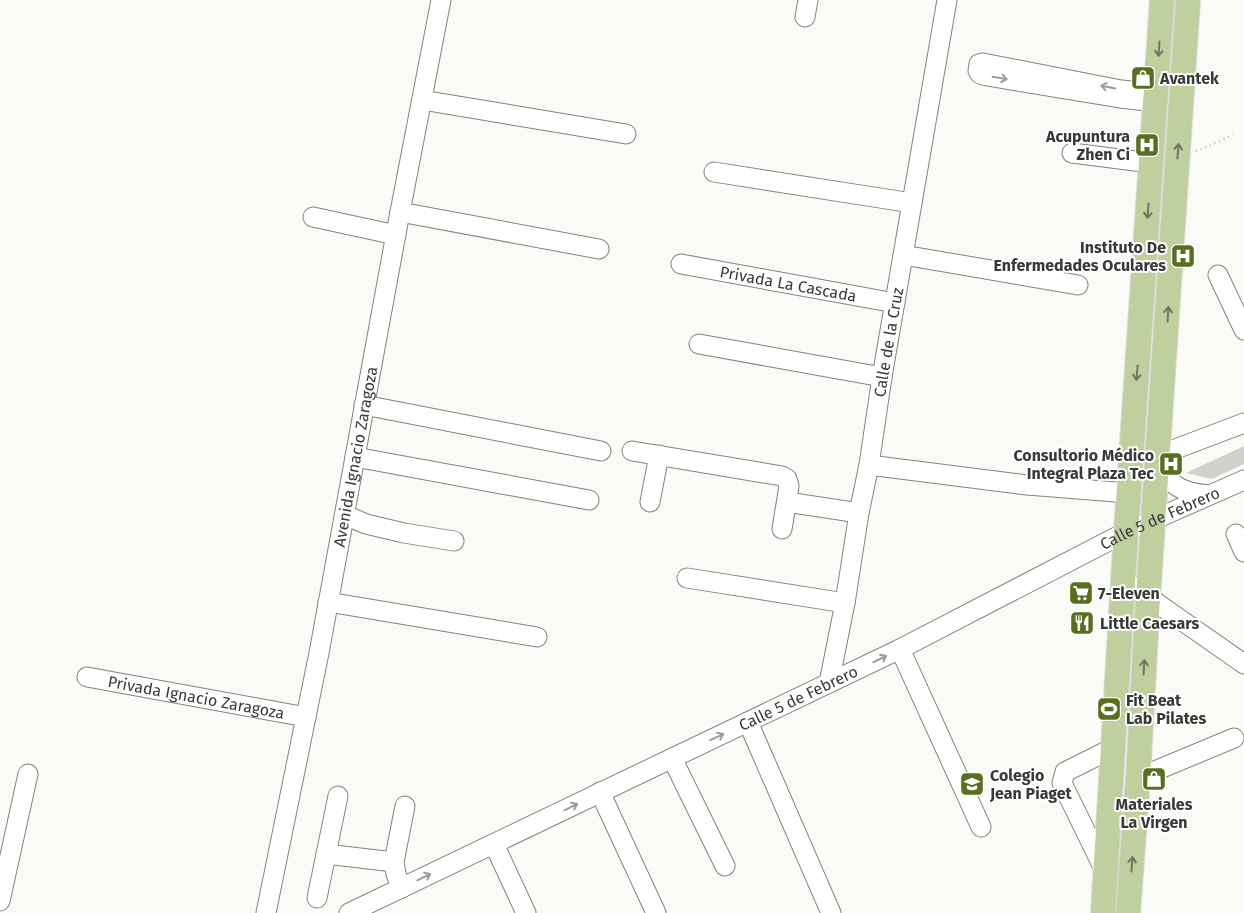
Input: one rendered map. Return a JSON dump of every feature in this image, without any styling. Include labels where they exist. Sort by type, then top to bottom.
[{"type":"main road","points":[[1103,913],[1126,532],[1162,0]]},
{"type":"main road","points":[[1128,913],[1188,0]]},
{"type":"street","name":"Avenida Ignacio Zaragoza","points":[[266,913],[345,515],[441,0]]},
{"type":"street","name":"Calle de la Cruz","points":[[829,684],[845,603],[859,512],[869,466],[882,377],[912,203],[941,1]]},
{"type":"street","points":[[983,63],[1156,98],[1120,98],[987,76],[980,74],[978,71],[979,64],[983,63]]},
{"type":"street","points":[[422,100],[626,134]]},
{"type":"street","points":[[1072,153],[1151,163]]},
{"type":"street","points":[[714,172],[912,203]]},
{"type":"street","points":[[400,212],[599,249]]},
{"type":"street","points":[[313,217],[396,235]]},
{"type":"street","points":[[903,255],[1078,285]]},
{"type":"street","name":"Privada La Cascada","points":[[681,264],[895,303]]},
{"type":"street","points":[[1218,276],[1244,330]]},
{"type":"street","points":[[699,344],[882,377]]},
{"type":"street","points":[[364,405],[601,451]]},
{"type":"street","points":[[1208,495],[1192,493],[1174,485],[1166,477],[1157,460],[1244,423]]},
{"type":"street","points":[[632,451],[782,476],[787,479],[788,483],[782,529]]},
{"type":"street","points":[[650,502],[659,456]]},
{"type":"street","points":[[355,457],[589,500]]},
{"type":"street","points":[[869,466],[1026,485],[1129,494]]},
{"type":"street","name":"Calle 5 de Febrero","points":[[349,913],[829,684],[1126,532],[1244,480]]},
{"type":"street","points":[[787,502],[859,512]]},
{"type":"street","points":[[345,515],[366,524],[404,533],[454,541]]},
{"type":"street","points":[[1236,534],[1244,552]]},
{"type":"street","points":[[687,578],[845,603]]},
{"type":"street","points":[[1124,580],[1244,664]]},
{"type":"street","points":[[328,602],[537,638]]},
{"type":"street","points":[[900,649],[981,827]]},
{"type":"street","name":"Privada Ignacio Zaragoza","points":[[87,677],[306,717]]},
{"type":"street","points":[[748,722],[831,913]]},
{"type":"street","points":[[1138,778],[1234,738]]},
{"type":"street","points":[[1105,871],[1062,782],[1065,772],[1113,748]]},
{"type":"street","points":[[672,758],[725,866]]},
{"type":"street","points":[[0,901],[28,774]]},
{"type":"street","points":[[600,792],[656,913]]},
{"type":"street","points":[[317,898],[338,796]]},
{"type":"street","points":[[402,888],[396,874],[394,862],[405,806]]},
{"type":"street","points":[[494,844],[526,913]]},
{"type":"street","points":[[326,854],[394,862]]},
{"type":"street","points":[[0,912],[7,913]]},
{"type":"path","points":[[1177,155],[1202,150],[1233,135]]},
{"type":"building","points":[[1244,446],[1244,464],[1212,479],[1186,473]]},
{"type":"place","name":"Avantek","points":[[1143,78]]},
{"type":"place","name":"Acupuntura Zhen Ci","points":[[1147,145]]},
{"type":"place","name":"Instituto De Enfermedades Oculares","points":[[1183,256]]},
{"type":"place","name":"Consultorio Médico Integral Plaza Tec","points":[[1171,464]]},
{"type":"place","name":"7-Eleven","points":[[1081,593]]},
{"type":"place","name":"Little Caesars","points":[[1082,623]]},
{"type":"place","name":"Fit Beat Lab Pilates","points":[[1109,709]]},
{"type":"place","name":"Materiales La Virgen","points":[[1154,779]]},
{"type":"place","name":"Colegio Jean Piaget","points":[[972,784]]}]
